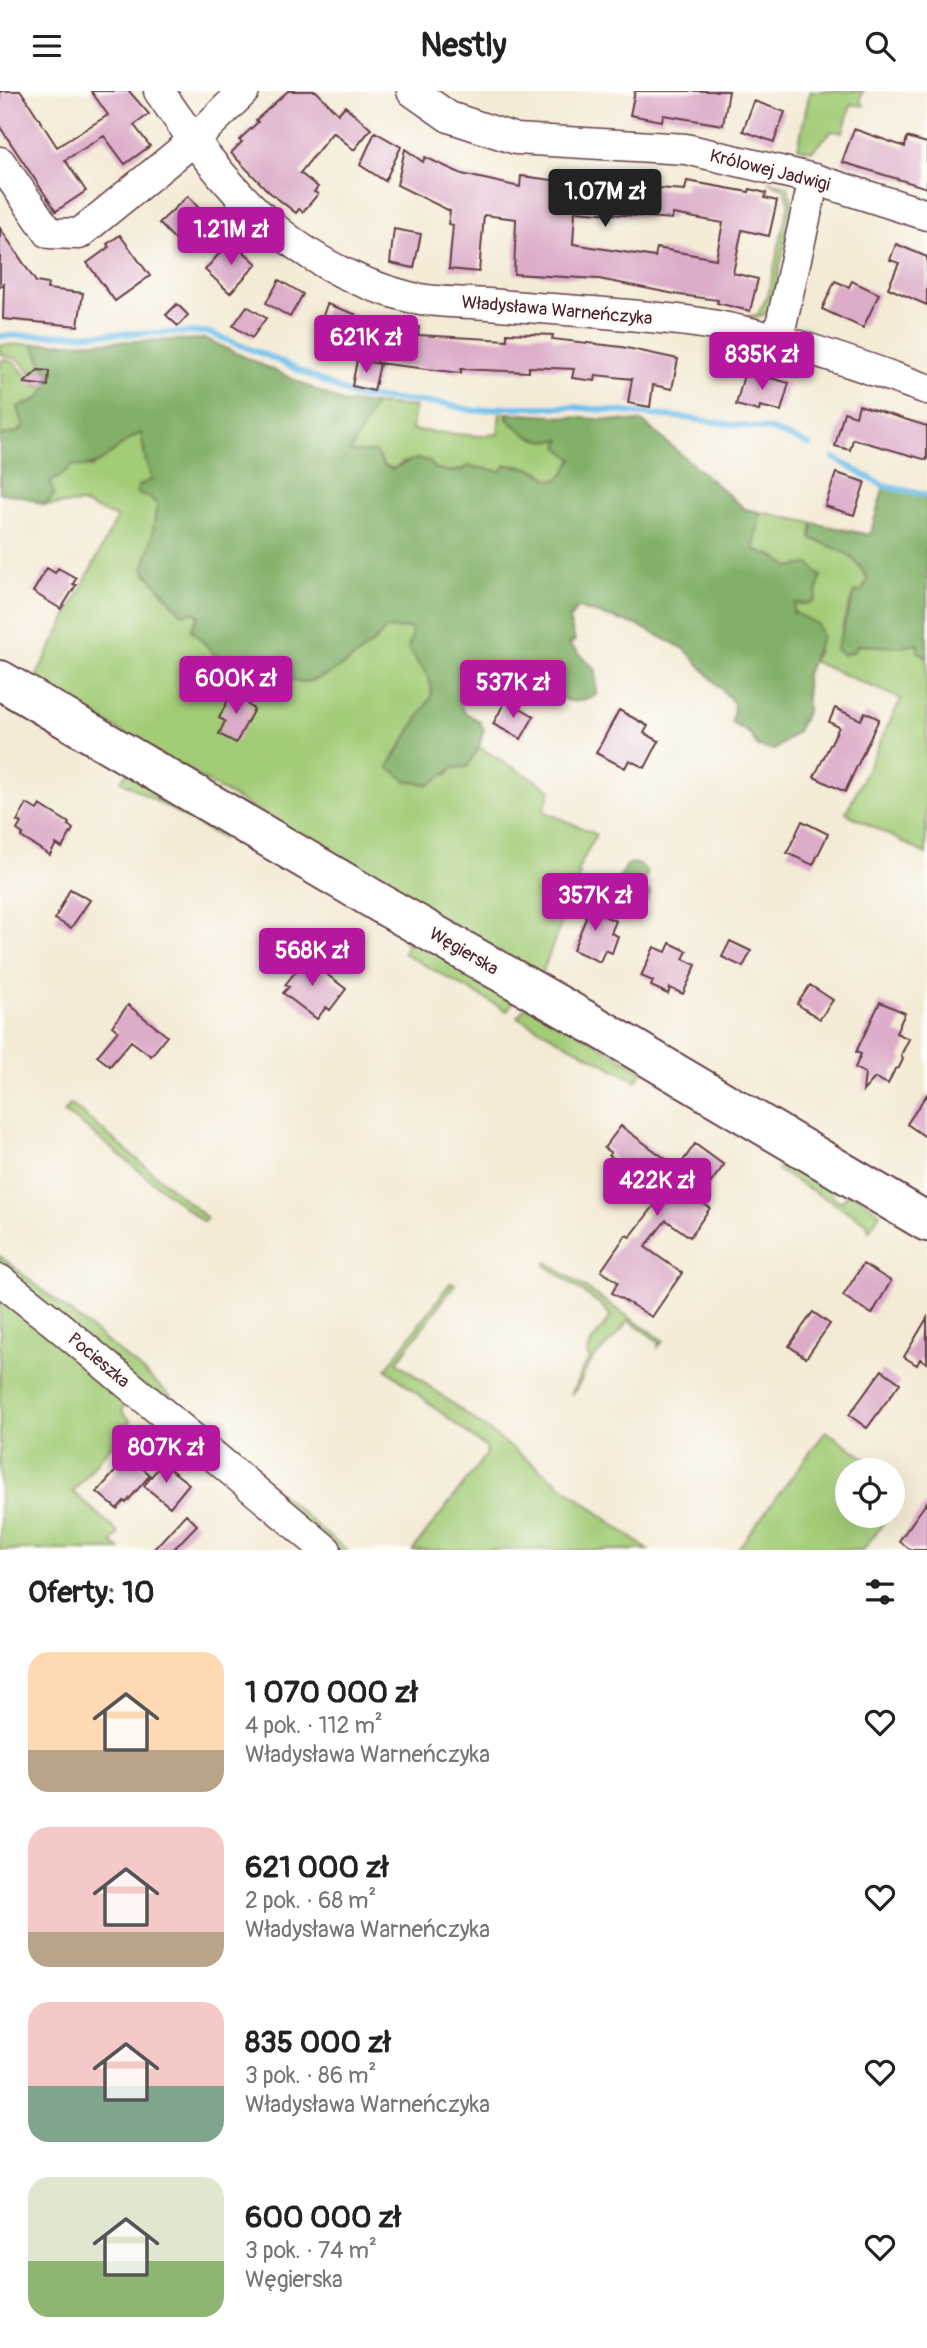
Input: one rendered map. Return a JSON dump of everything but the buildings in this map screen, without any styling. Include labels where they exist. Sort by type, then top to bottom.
[{"type":"main road","name":"Węgierska","points":[[0,680],[927,1222]]},
{"type":"street","name":"Władysława Warneńczyka","points":[[159,91],[193,141],[261,219],[303,251],[335,270],[369,285],[412,298],[694,322],[778,338],[927,389]]},
{"type":"street","points":[[0,162],[49,233],[79,234],[193,141],[244,91]]},
{"type":"street","name":"Królowej Jadwigi","points":[[412,91],[449,117],[516,139],[686,149],[814,179],[927,215]]},
{"type":"street","points":[[778,338],[814,179]]},
{"type":"street","name":"Pocieszka","points":[[0,1280],[326,1550]]},
{"type":"green space","points":[[810,91],[863,91],[860,99],[864,106],[851,104],[843,132],[832,131],[812,151],[798,148]]},
{"type":"green space","points":[[768,181],[787,186],[793,202],[772,306],[761,316],[747,321],[747,317],[758,314],[768,295],[789,202],[784,189]]},
{"type":"green space","points":[[206,339],[342,402],[375,404],[350,452],[375,452],[384,466],[392,469],[418,459],[429,461],[434,468],[452,472],[463,470],[467,466],[501,471],[506,465],[525,467],[554,480],[564,474],[573,459],[558,447],[561,440],[531,437],[507,418],[508,413],[643,422],[745,509],[760,512],[754,550],[771,555],[790,567],[810,564],[821,576],[815,601],[795,603],[793,612],[817,624],[822,636],[806,674],[807,711],[797,731],[775,750],[758,747],[750,734],[732,723],[734,703],[685,649],[637,625],[577,608],[569,620],[575,641],[569,644],[596,670],[596,695],[580,701],[570,701],[507,672],[496,671],[474,678],[463,688],[461,699],[463,711],[479,721],[484,729],[479,747],[467,767],[453,768],[429,785],[407,781],[388,767],[431,697],[428,677],[408,648],[412,636],[411,628],[385,629],[347,663],[311,681],[302,682],[271,674],[242,677],[219,659],[191,629],[199,615],[193,612],[182,614],[143,569],[151,544],[157,504],[149,497],[137,493],[138,486],[152,479],[141,433],[92,465],[72,465],[50,482],[54,495],[45,505],[22,496],[0,493],[0,433],[16,433],[24,427],[18,407],[40,397],[49,382],[50,374],[33,344]]},
{"type":"green space","points":[[33,344],[50,374],[47,388],[36,400],[18,407],[24,427],[16,433],[1,436],[1,361],[4,359],[15,363],[36,386],[44,386],[49,376],[45,370],[32,374],[19,360],[0,354],[0,345]]},
{"type":"green space","points":[[375,404],[415,407],[412,430],[479,436],[498,434],[500,413],[508,413],[507,419],[526,432],[547,439],[562,439],[573,458],[564,474],[557,480],[550,480],[539,471],[501,472],[467,466],[446,471],[403,462],[395,469],[384,466],[380,458],[349,453]]},
{"type":"green space","points":[[141,432],[152,480],[141,496],[149,497],[158,504],[151,544],[143,569],[182,614],[193,612],[199,616],[191,629],[219,659],[242,677],[272,674],[304,682],[349,662],[377,640],[385,628],[411,628],[417,663],[429,678],[431,697],[389,767],[447,775],[453,768],[467,766],[479,747],[551,790],[543,811],[596,834],[577,872],[580,874],[541,976],[34,681],[117,518],[82,503],[45,505],[54,495],[50,482],[72,465],[92,467]]},
{"type":"green space","points":[[884,486],[927,495],[927,661],[924,655],[918,652],[918,644],[900,647],[857,645],[855,651],[843,655],[836,649],[855,592],[862,591],[868,579],[850,557],[811,538],[813,523],[870,535]]},
{"type":"green space","points":[[760,512],[813,523],[811,538],[856,560],[868,580],[862,592],[854,592],[841,637],[856,645],[900,647],[919,644],[927,661],[926,854],[846,813],[901,699],[812,661],[817,653],[817,624],[793,612],[795,603],[805,604],[810,564],[790,567],[771,555],[754,549]]},
{"type":"green space","points":[[127,772],[228,831],[223,839],[121,781]]},
{"type":"green space","points":[[633,863],[642,866],[647,873],[644,886],[650,893],[647,901],[633,902],[613,889],[627,865]]},
{"type":"green space","points":[[407,937],[515,999],[507,1011],[403,953],[408,945],[404,943]]},
{"type":"green space","points":[[529,1003],[643,1071],[636,1081],[517,1017]]},
{"type":"green space","points":[[71,1104],[207,1218],[203,1222],[76,1120],[63,1113]]},
{"type":"green space","points":[[788,1154],[837,1186],[831,1196],[842,1202],[850,1190],[880,1213],[869,1231],[867,1223],[777,1170]]},
{"type":"green space","points":[[0,1256],[136,1365],[347,1550],[331,1550],[0,1277]]},
{"type":"green space","points":[[547,1262],[664,1341],[658,1347],[659,1342],[628,1320],[591,1362],[571,1395],[590,1358],[587,1355],[591,1343],[611,1316],[601,1305],[545,1265]]},
{"type":"green space","points":[[451,1282],[455,1284],[397,1362],[648,1550],[413,1550],[486,1455],[486,1448],[386,1369]]},
{"type":"green space","points":[[0,1294],[126,1399],[122,1412],[131,1421],[73,1492],[119,1533],[112,1542],[121,1550],[0,1550]]},
{"type":"green space","points":[[826,1431],[865,1458],[835,1458],[835,1528],[880,1528],[863,1550],[737,1550]]},
{"type":"waterway","points":[[0,336],[207,332],[270,357],[354,396],[445,404],[475,411],[508,407],[573,407],[686,418],[772,430],[810,445]]},
{"type":"waterway","points":[[834,458],[884,486],[927,495]]}]
